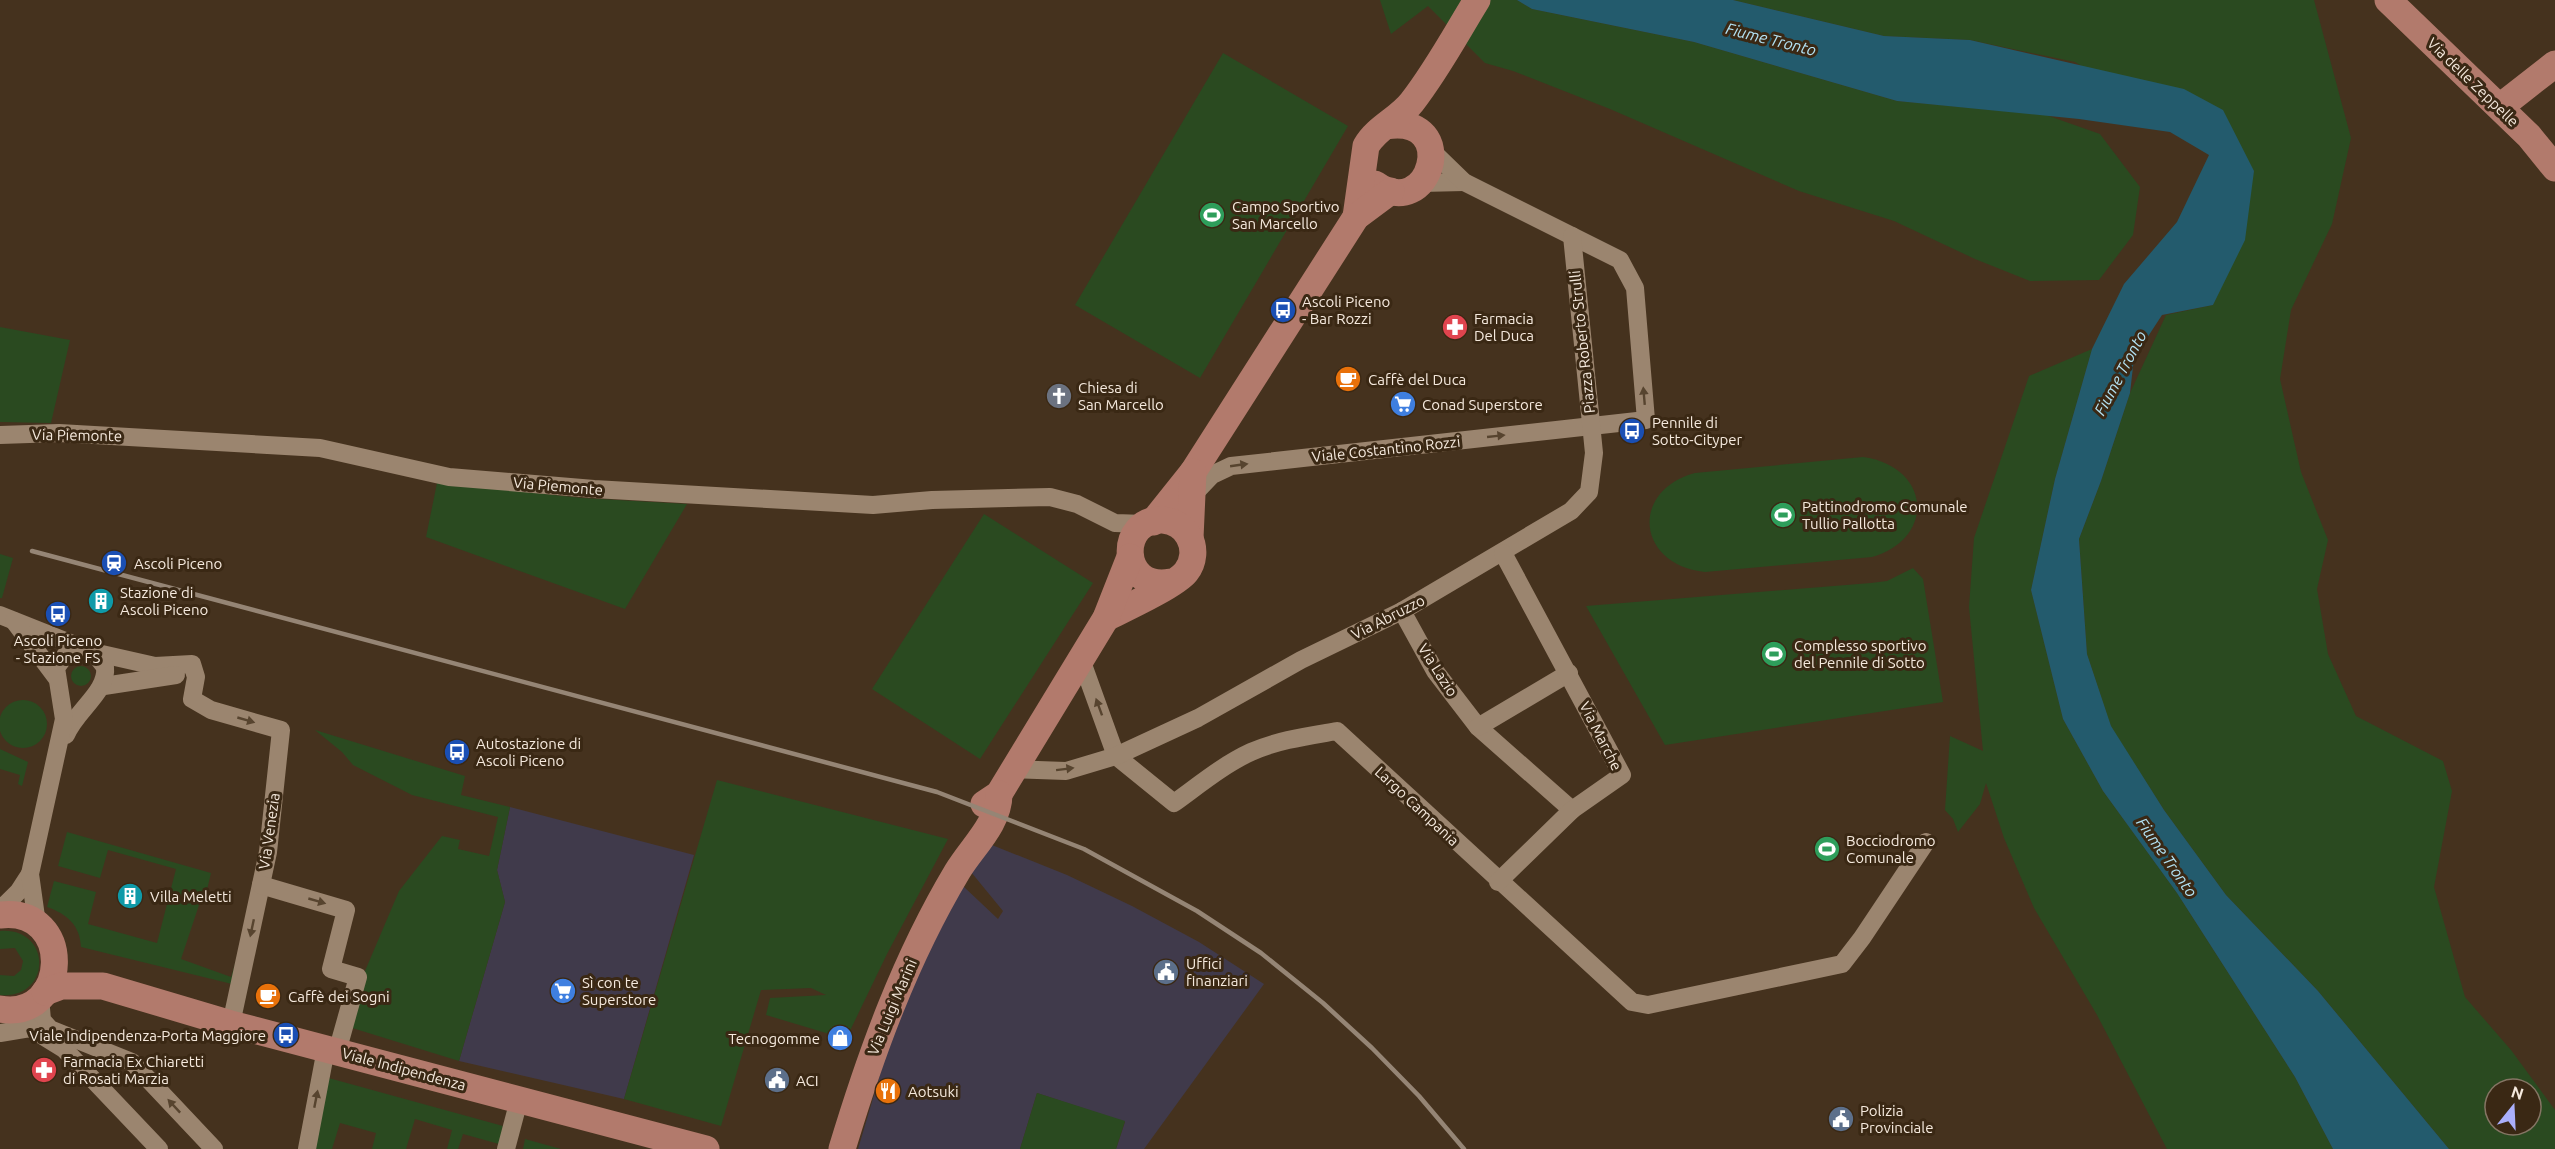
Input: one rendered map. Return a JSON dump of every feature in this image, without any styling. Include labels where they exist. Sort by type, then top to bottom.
[{"type":"street","name":"Viale Costantino Rozzi","points":[[1106,618],[1181,577],[1191,562],[1193,484],[1356,216],[1366,146],[1372,136],[1410,104],[1437,68],[1477,0]]},
{"type":"street","name":"Via delle Zeppelle","points":[[2388,0],[2529,136],[2555,168]]},
{"type":"street","points":[[2500,107],[2555,64]]},
{"type":"street","name":"Viale Costantino Rozzi","points":[[1421,183],[1431,168],[1429,112],[1437,68]]},
{"type":"street","name":"Viale Costantino Rozzi","points":[[1386,126],[1398,124],[1411,126],[1464,182],[1572,236]]},
{"type":"street","points":[[1364,165],[1374,183],[1391,191]]},
{"type":"street","name":"Viale Costantino Rozzi","points":[[1356,216],[1391,191],[1403,192],[1421,183],[1464,182]]},
{"type":"street","name":"Piazza Roberto Strulli","points":[[1572,236],[1620,260],[1635,288],[1646,420],[1591,426],[1572,236]]},
{"type":"street","name":"Viale Costantino Rozzi","points":[[999,794],[1012,769],[1106,618],[1130,552],[1133,537],[1193,484],[1231,466],[1591,426]]},
{"type":"street","name":"Via Abruzzo","points":[[1012,769],[1066,771],[1116,756],[1198,718],[1301,660],[1402,611],[1503,553],[1571,511],[1589,492],[1594,453],[1591,426]]},
{"type":"street","name":"Via Piemonte","points":[[0,435],[70,434],[320,448],[449,477],[594,489],[873,505],[932,500],[1050,497],[1077,504],[1115,523],[1149,523]]},
{"type":"street","points":[[1149,523],[1164,520],[1178,525],[1190,538]]},
{"type":"street","points":[[1115,523],[1130,552],[1136,570],[1145,579],[1158,583],[1171,582]]},
{"type":"street","name":"Via Marche","points":[[1498,882],[1572,810],[1622,775],[1503,553]]},
{"type":"street","name":"Via Lazio","points":[[1402,611],[1435,671],[1478,727],[1572,810]]},
{"type":"street","points":[[7,618],[89,651],[155,666],[192,664],[196,677],[160,677],[97,691],[76,699],[69,696],[7,618]]},
{"type":"street","points":[[37,924],[30,874],[64,719],[56,668],[67,653],[89,651]]},
{"type":"street","points":[[54,761],[72,720],[97,691],[105,667],[89,651]]},
{"type":"street","points":[[1081,659],[1116,756]]},
{"type":"street","points":[[1478,727],[1569,673]]},
{"type":"street","name":"Via Venezia","points":[[196,677],[192,699],[211,710],[281,730],[268,852],[231,1024]]},
{"type":"street","name":"Largo Campania","points":[[1116,756],[1174,804],[1222,768],[1252,752],[1290,740],[1337,731],[1498,882],[1632,1002],[1655,1004],[1842,964],[1926,842]]},
{"type":"street","name":"Via Luigi Marini","points":[[842,1149],[871,1055],[891,1005],[918,946],[957,872],[982,809],[986,802],[999,794]]},
{"type":"street","points":[[0,910],[19,891],[30,874]]},
{"type":"street","points":[[261,885],[346,910],[331,969],[358,977],[331,1050],[307,1149]]},
{"type":"street","points":[[0,915],[24,916],[37,924]]},
{"type":"street","name":"Viale Indipendenza","points":[[37,924],[51,942],[55,953],[78,973],[103,986],[231,1024],[519,1100],[639,1140],[706,1149]]},
{"type":"street","points":[[55,953],[52,980],[43,995],[42,1020],[50,1029],[132,1062],[214,1149]]},
{"type":"street","name":"Viale Indipendenza","points":[[8,1018],[61,986],[103,986]]},
{"type":"street","points":[[8,1018],[64,1049],[159,1149]]},
{"type":"street","points":[[91,1076],[95,1064],[110,1052]]},
{"type":"street","points":[[506,1149],[519,1100]]},
{"type":"shaded area","points":[[510,807],[694,855],[624,1099],[459,1061],[505,902],[497,870]]},
{"type":"shaded area","points":[[987,843],[1067,875],[1132,906],[1199,942],[1264,984],[1144,1149],[1116,1149],[1125,1122],[1037,1093],[1020,1149],[858,1149],[906,987],[963,886],[998,919],[1003,911],[971,872]]},
{"type":"green space","points":[[1380,0],[1517,0],[1532,9],[1694,42],[1897,101],[2046,115],[2100,134],[2140,187],[2133,235],[2099,280],[2030,281],[1975,259],[1894,221],[1799,191],[1610,109],[1513,71],[1485,63],[1428,6],[1391,34]]},
{"type":"green space","points":[[1733,0],[2314,0],[2351,138],[2332,224],[2291,310],[2280,379],[2301,472],[2328,540],[2317,589],[2328,654],[2356,716],[2443,761],[2452,791],[2434,887],[2465,997],[2511,1050],[2531,1077],[2483,1077],[2483,1137],[2543,1137],[2543,1094],[2555,1110],[2555,1149],[2449,1149],[2318,991],[2226,895],[2164,810],[2111,727],[2087,654],[2079,539],[2130,393],[2166,315],[2213,305],[2254,171],[2075,62],[1970,40],[1884,36]]},
{"type":"green space","name":"Campo Sportivo San Marcello","points":[[1223,53],[1348,126],[1200,378],[1075,305]]},
{"type":"green space","points":[[0,327],[70,340],[51,423],[0,422]]},
{"type":"green space","points":[[2092,349],[2055,479],[2031,590],[2063,719],[2103,791],[2177,893],[2295,1077],[2333,1149],[2167,1149],[2097,1015],[2034,908],[2004,838],[1986,783],[1980,804],[1958,832],[1953,819],[1945,810],[1950,736],[1983,751],[1969,607],[1974,538],[2029,376]]},
{"type":"green space","name":"Pattinodromo Comunale Tullio Pallotta","points":[[1863,457],[1885,463],[1902,474],[1912,488],[1917,503],[1915,519],[1907,535],[1893,548],[1872,557],[1705,572],[1682,566],[1665,556],[1655,542],[1650,527],[1651,510],[1659,495],[1674,482],[1695,473]]},
{"type":"green space","points":[[437,483],[582,498],[687,504],[625,609],[426,537]]},
{"type":"green space","points":[[984,514],[1093,583],[980,759],[872,689]]},
{"type":"green space","points":[[0,554],[13,558],[2,598],[0,598]]},
{"type":"green space","name":"Complesso sportivo del Pennile di Sotto","points":[[1913,568],[1923,579],[1943,702],[1665,745],[1586,606],[1871,583],[1887,581]]},
{"type":"green space","points":[[77,666],[85,666],[91,672],[91,680],[85,686],[77,686],[71,680],[71,672]]},
{"type":"green space","points":[[23,700],[40,707],[47,724],[40,741],[23,748],[6,741],[-1,724],[6,707]]},
{"type":"green space","points":[[315,730],[465,776],[461,795],[510,807],[497,870],[505,902],[459,1061],[349,1027],[365,971],[399,891],[442,836],[460,840],[458,849],[489,856],[498,817],[412,795],[353,765],[342,752]]},
{"type":"green space","points":[[0,749],[28,762],[22,786],[18,784],[20,775],[0,769]]},
{"type":"green space","points":[[717,780],[948,839],[887,954],[846,1039],[766,1015],[770,998],[826,995],[811,988],[761,990],[721,1126],[624,1099]]},
{"type":"green space","points":[[67,832],[211,873],[206,894],[203,893],[181,959],[231,977],[239,951],[236,985],[81,947],[78,932],[71,921],[61,913],[47,907],[54,881],[96,892],[88,924],[157,943],[176,869],[108,850],[100,878],[58,866]]},
{"type":"green space","points":[[0,931],[17,933],[30,940],[37,951],[39,963],[37,976],[29,987],[17,994],[0,995],[0,975],[14,976],[21,970],[23,961],[15,948],[0,949]]},
{"type":"green space","points":[[325,1077],[503,1126],[499,1144],[463,1134],[458,1149],[447,1149],[452,1130],[415,1119],[406,1149],[372,1149],[376,1133],[340,1123],[332,1149],[311,1149]]},
{"type":"green space","points":[[1037,1093],[1125,1121],[1116,1149],[1020,1149]]},
{"type":"green space","points":[[525,1139],[561,1149],[523,1149]]},
{"type":"water","name":"Fiume Tronto","points":[[1517,0],[1733,0],[1884,36],[1970,40],[2184,89],[2223,110],[2254,171],[2245,240],[2213,305],[2162,315],[2134,358],[2130,393],[2079,539],[2087,654],[2111,726],[2164,810],[2226,895],[2318,991],[2449,1149],[2333,1149],[2295,1077],[2177,893],[2103,791],[2063,719],[2031,590],[2055,479],[2092,349],[2124,284],[2177,222],[2209,155],[2170,132],[2079,119],[1897,101],[1694,42],[1532,9]]},
{"type":"railway","points":[[32,551],[937,792],[1084,849],[1197,911],[1261,953],[1323,1003],[1372,1048],[1419,1096],[1464,1149]]},
{"type":"place","name":"Campo Sportivo San Marcello","points":[[1212,215]]},
{"type":"place","name":"Ascoli Piceno - Bar Rozzi","points":[[1283,310]]},
{"type":"place","name":"Farmacia Del Duca","points":[[1455,327]]},
{"type":"place","name":"Caffè del Duca","points":[[1348,379]]},
{"type":"place","name":"Chiesa di San Marcello","points":[[1059,396]]},
{"type":"place","name":"Conad Superstore","points":[[1403,404]]},
{"type":"place","name":"Pennile di Sotto-Cityper","points":[[1632,431]]},
{"type":"place","name":"Pattinodromo Comunale Tullio Pallotta","points":[[1783,515]]},
{"type":"place","name":"Ascoli Piceno","points":[[114,563]]},
{"type":"place","name":"Stazione di Ascoli Piceno","points":[[101,601]]},
{"type":"place","name":"Ascoli Piceno - Stazione FS","points":[[58,614]]},
{"type":"place","name":"Complesso sportivo del Pennile di Sotto","points":[[1774,654]]},
{"type":"place","name":"Autostazione di Ascoli Piceno","points":[[457,752]]},
{"type":"place","name":"Bocciodromo Comunale","points":[[1827,849]]},
{"type":"place","name":"Villa Meletti","points":[[130,896]]},
{"type":"place","name":"Uffici finanziari","points":[[1166,972]]},
{"type":"place","name":"Sì con te Superstore","points":[[563,991]]},
{"type":"place","name":"Caffè dei Sogni","points":[[268,996]]},
{"type":"place","name":"Viale Indipendenza-Porta Maggiore","points":[[286,1035]]},
{"type":"place","name":"Tecnogomme","points":[[840,1038]]},
{"type":"place","name":"Farmacia Ex Chiaretti di Rosati Marzia","points":[[44,1070]]},
{"type":"place","name":"ACI","points":[[777,1080]]},
{"type":"place","name":"Aotsuki","points":[[888,1091]]},
{"type":"place","name":"Polizia Provinciale","points":[[1841,1119]]}]
